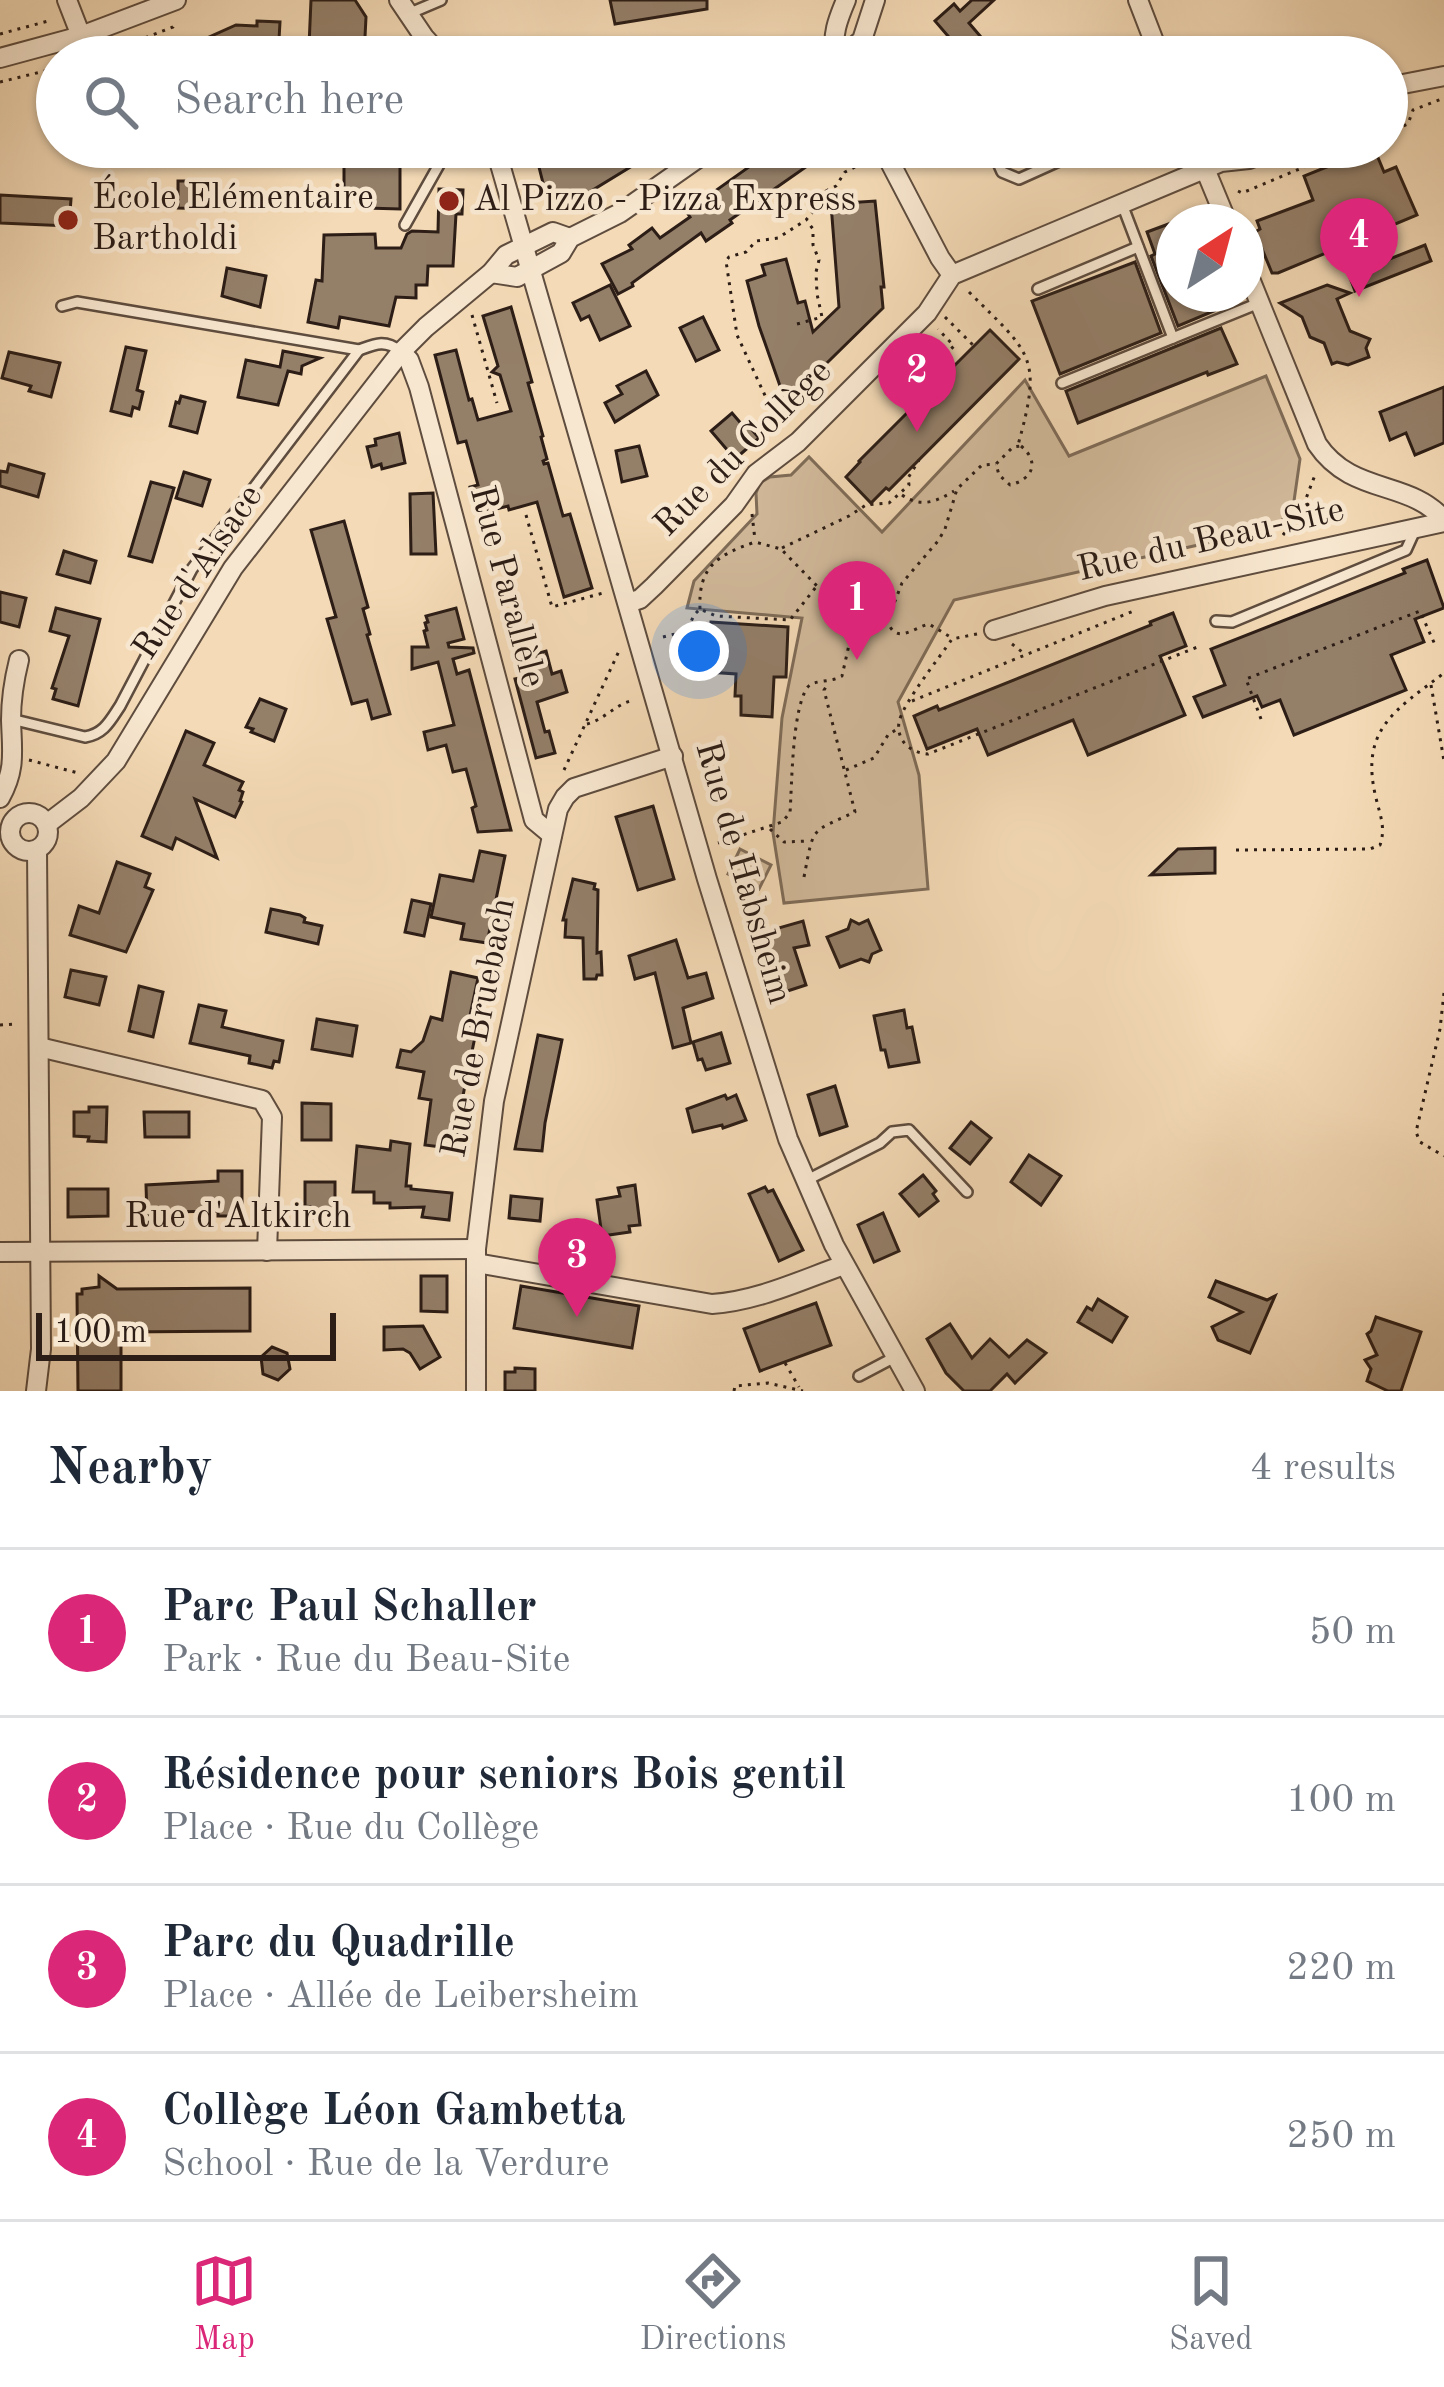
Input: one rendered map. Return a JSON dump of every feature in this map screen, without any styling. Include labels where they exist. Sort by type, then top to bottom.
[{"type":"street","points":[[834,36],[846,0]]},
{"type":"street","points":[[863,36],[875,0]]},
{"type":"street","points":[[1138,0],[1152,36]]},
{"type":"street","points":[[64,8],[81,36],[180,5]]},
{"type":"street","points":[[403,7],[426,36]]},
{"type":"street","points":[[0,58],[36,48]]},
{"type":"street","points":[[1408,83],[1444,76]]},
{"type":"street","name":"Rue de Habsheim","points":[[501,168],[768,1080],[805,1181],[844,1264],[915,1391]]},
{"type":"street","points":[[491,273],[517,277],[532,269],[561,253],[570,238],[620,213],[684,168]]},
{"type":"street","points":[[886,168],[952,275],[1205,168],[1221,204]]},
{"type":"street","points":[[524,245],[553,232],[570,238]]},
{"type":"street","name":"Rue d'Alsace","points":[[47,824],[82,798],[116,761],[233,568],[401,352],[506,255],[524,245]]},
{"type":"street","name":"Rue du Collège","points":[[628,603],[654,586],[734,505],[760,470],[798,442],[927,313],[952,275]]},
{"type":"street","points":[[1263,312],[1326,458],[1353,478],[1434,508],[1444,521]]},
{"type":"street","name":"Rue Parallèle","points":[[401,352],[410,360],[419,387],[534,820],[552,835]]},
{"type":"street","name":"Rue du Beau-Site","points":[[994,630],[1105,596],[1444,521]]},
{"type":"street","points":[[16,817],[0,799],[14,759],[11,718],[19,660]]},
{"type":"street","name":"Rue de Bruebach","points":[[476,1391],[476,1256],[494,1101],[558,809],[574,788],[673,756]]},
{"type":"street","points":[[16,817],[34,812],[47,824],[49,836],[37,850],[41,1349],[36,1391]]},
{"type":"street","points":[[16,817],[10,834],[14,844],[25,851],[37,850]]},
{"type":"street","points":[[0,860],[14,844]]},
{"type":"street","points":[[39,1047],[262,1100],[272,1117],[267,1251]]},
{"type":"street","name":"Rue d'Altkirch","points":[[0,1252],[476,1256],[712,1304],[756,1297],[844,1264]]},
{"type":"lane","points":[[403,7],[441,0]]},
{"type":"lane","points":[[405,225],[437,168]]},
{"type":"lane","points":[[1000,168],[1019,179],[1043,168]]},
{"type":"lane","points":[[1122,203],[1173,338]]},
{"type":"lane","points":[[1038,289],[1138,247]]},
{"type":"lane","points":[[62,306],[77,302],[359,350],[392,344],[401,352]]},
{"type":"lane","points":[[1062,382],[1237,312]]},
{"type":"lane","name":"Rue d'Alsace","points":[[11,718],[85,737],[106,727],[192,569],[359,350]]},
{"type":"lane","points":[[1216,621],[1232,622],[1406,550],[1415,528]]},
{"type":"lane","points":[[805,1181],[880,1143],[892,1132],[909,1130],[967,1192]]},
{"type":"lane","points":[[859,1376],[895,1357]]},
{"type":"path","points":[[149,36],[172,27],[180,5]]},
{"type":"path","points":[[0,34],[64,8]]},
{"type":"path","points":[[0,82],[36,73]]},
{"type":"path","points":[[1408,124],[1413,110],[1444,98]]},
{"type":"path","points":[[795,424],[768,402],[737,335],[726,261],[806,220],[826,190],[852,168]]},
{"type":"path","points":[[1214,188],[1242,193],[1302,168]]},
{"type":"path","points":[[797,324],[822,317],[813,229],[806,220]]},
{"type":"path","points":[[979,302],[1027,353],[1031,380],[1018,446]]},
{"type":"path","points":[[470,307],[497,403]]},
{"type":"path","points":[[945,317],[974,345]]},
{"type":"path","points":[[919,380],[954,346],[937,328]]},
{"type":"path","points":[[909,369],[928,390]]},
{"type":"path","points":[[901,494],[911,501],[932,502],[957,489],[982,465],[996,464],[1013,446],[1026,449],[1034,464],[1016,484],[1010,484],[999,476],[996,464]]},
{"type":"path","points":[[781,549],[866,505],[889,503],[909,485],[919,460]]},
{"type":"path","points":[[1275,546],[1302,509],[1316,471]]},
{"type":"path","points":[[887,620],[902,583],[945,529],[957,489]]},
{"type":"path","points":[[752,512],[755,542]]},
{"type":"path","points":[[526,515],[552,607],[608,592]]},
{"type":"path","points":[[700,609],[707,570],[719,556],[755,542],[781,549],[839,603],[887,620]]},
{"type":"path","points":[[534,546],[545,543]]},
{"type":"path","points":[[737,548],[741,559]]},
{"type":"path","points":[[545,582],[556,578]]},
{"type":"path","points":[[700,609],[716,616],[787,620],[817,586]]},
{"type":"path","points":[[804,877],[811,841],[823,825],[855,812],[824,690],[844,670],[853,627],[851,608]]},
{"type":"path","points":[[663,637],[687,631],[700,609]]},
{"type":"path","points":[[910,702],[1137,610]]},
{"type":"path","points":[[1261,718],[1246,679],[1420,611],[1436,647]]},
{"type":"path","points":[[887,620],[896,633],[929,624],[952,639]]},
{"type":"path","points":[[994,630],[952,639],[903,712],[899,728],[909,748],[928,754],[1200,646]]},
{"type":"path","points":[[563,770],[624,646]]},
{"type":"path","points":[[1237,850],[1370,849],[1380,845],[1384,832],[1370,761],[1373,745],[1388,718],[1444,673]]},
{"type":"path","points":[[713,844],[782,822],[790,814],[798,721],[808,687],[815,682],[829,683]]},
{"type":"path","points":[[1431,683],[1444,761]]},
{"type":"path","points":[[585,725],[630,701]]},
{"type":"path","points":[[844,771],[874,758],[899,728]]},
{"type":"path","points":[[27,759],[86,775]]},
{"type":"path","points":[[768,826],[784,842],[811,841]]},
{"type":"path","points":[[1444,993],[1416,1132],[1420,1142],[1444,1156]]},
{"type":"path","points":[[0,1025],[24,1023]]},
{"type":"path","points":[[785,1363],[802,1391]]},
{"type":"path","points":[[734,1391],[735,1386],[758,1383],[802,1391]]},
{"type":"shaded area","points":[[1266,376],[1300,459],[1294,501],[1278,527],[954,600],[898,702],[919,775],[928,889],[784,903],[773,833],[782,718],[802,618],[687,608],[694,581],[757,514],[760,483],[791,475],[809,457],[882,532],[1025,380],[1069,456]]},
{"type":"shaded area","points":[[740,849],[771,865],[759,889],[728,874]]},
{"type":"building","points":[[311,0],[355,0],[366,17],[365,36],[309,36]]},
{"type":"building","points":[[610,0],[707,0],[707,9],[615,24]]},
{"type":"building","points":[[972,0],[994,0],[969,23],[980,36],[948,36],[935,21],[954,4],[960,11]]},
{"type":"building","points":[[257,21],[280,22],[279,36],[212,36],[236,25],[257,26]]},
{"type":"building","points":[[344,168],[400,168],[400,209],[366,208],[366,197],[344,197]]},
{"type":"building","points":[[539,168],[629,168],[588,193],[592,206],[577,199],[549,207]]},
{"type":"building","points":[[748,168],[804,168],[706,241],[701,233],[618,294],[602,264],[632,249],[629,245],[652,228],[660,238],[690,217],[684,208]]},
{"type":"building","points":[[1324,168],[1382,168],[1384,172],[1396,168],[1417,215],[1272,273],[1264,254],[1264,218],[1313,200],[1304,176]]},
{"type":"building","points":[[178,181],[215,181],[214,209],[178,208]]},
{"type":"building","points":[[439,189],[463,190],[462,214],[456,214],[453,266],[428,266],[427,285],[416,285],[416,298],[396,297],[389,326],[340,317],[338,328],[308,322],[316,280],[322,281],[324,235],[375,234],[376,248],[401,248],[412,231],[438,232]]},
{"type":"building","points":[[0,195],[71,199],[69,226],[0,223]]},
{"type":"building","points":[[875,201],[883,308],[786,403],[747,281],[765,275],[762,265],[786,259],[798,303],[805,301],[813,332],[839,307],[831,204]]},
{"type":"building","points":[[1156,229],[1156,269],[1151,256],[1155,254],[1147,232]]},
{"type":"building","points":[[1425,245],[1431,261],[1355,291],[1349,275]]},
{"type":"building","points":[[1135,262],[1161,333],[1060,374],[1032,301]]},
{"type":"building","points":[[227,268],[266,276],[260,307],[222,296]]},
{"type":"building","points":[[610,285],[630,326],[600,340],[589,316],[581,320],[573,303]]},
{"type":"building","points":[[1327,285],[1350,293],[1337,299],[1350,331],[1370,339],[1369,357],[1348,365],[1332,364],[1324,343],[1310,337],[1302,317],[1280,303]]},
{"type":"building","points":[[511,307],[532,382],[528,383],[547,459],[543,461],[548,463],[563,516],[570,514],[592,588],[564,597],[537,502],[477,514],[470,487],[478,485],[466,441],[458,443],[435,355],[456,350],[478,420],[511,411],[500,375],[492,372],[498,366],[483,316]]},
{"type":"building","points":[[1173,312],[1212,312],[1178,326]]},
{"type":"building","points":[[703,317],[719,350],[696,361],[680,328]]},
{"type":"building","points":[[1221,328],[1237,364],[1078,423],[1066,391]]},
{"type":"building","points":[[990,330],[1019,359],[871,503],[846,477]]},
{"type":"building","points":[[126,347],[146,351],[137,390],[143,392],[139,409],[133,407],[131,416],[111,411]]},
{"type":"building","points":[[283,351],[320,358],[302,366],[301,374],[288,371],[278,405],[238,397],[246,360],[280,367]]},
{"type":"building","points":[[9,352],[60,363],[51,397],[2,378]]},
{"type":"building","points":[[646,371],[658,395],[615,422],[605,403],[622,394],[617,386]]},
{"type":"building","points":[[1444,387],[1444,443],[1415,455],[1406,433],[1390,440],[1380,412]]},
{"type":"building","points":[[181,396],[205,402],[197,433],[170,426]]},
{"type":"building","points":[[732,413],[759,438],[735,459],[711,431]]},
{"type":"building","points":[[399,433],[405,463],[372,467],[367,447],[376,445],[375,439]]},
{"type":"building","points":[[639,446],[647,476],[622,482],[616,451]]},
{"type":"building","points":[[9,464],[44,474],[38,497],[0,486],[0,471],[7,472]]},
{"type":"building","points":[[184,472],[210,480],[202,506],[176,498]]},
{"type":"building","points":[[151,482],[174,488],[152,562],[129,556]]},
{"type":"building","points":[[433,493],[436,554],[411,554],[410,494]]},
{"type":"building","points":[[344,521],[368,607],[363,609],[367,635],[390,714],[372,719],[367,700],[352,704],[327,619],[336,617],[311,530]]},
{"type":"building","points":[[64,551],[96,561],[90,583],[57,574]]},
{"type":"building","points":[[1427,560],[1444,608],[1415,619],[1424,642],[1391,655],[1406,690],[1294,735],[1280,700],[1262,707],[1257,696],[1203,717],[1194,697],[1225,685],[1211,649],[1405,573],[1403,569]]},
{"type":"building","points":[[0,592],[26,598],[19,627],[0,622]]},
{"type":"building","points":[[56,608],[100,619],[78,706],[53,699],[56,689],[52,688],[69,636],[50,631]]},
{"type":"building","points":[[456,608],[464,639],[448,643],[449,647],[473,648],[474,653],[453,659],[457,674],[469,670],[511,830],[478,832],[466,769],[453,772],[446,745],[428,750],[424,732],[454,725],[438,662],[412,669],[412,647],[428,647],[426,616]]},
{"type":"building","points":[[1173,613],[1186,646],[1160,656],[1185,715],[1088,755],[1073,720],[988,755],[977,729],[927,749],[914,716],[937,706],[939,710]]},
{"type":"building","points":[[711,622],[788,627],[786,677],[774,677],[772,717],[741,715],[741,696],[735,696],[736,674],[708,672],[709,665],[700,664],[702,630],[711,631]]},
{"type":"building","points":[[546,651],[552,674],[561,671],[567,692],[537,702],[555,753],[536,758],[515,679],[530,676],[525,657]]},
{"type":"building","points":[[260,699],[286,709],[274,741],[246,727]]},
{"type":"building","points":[[186,731],[214,743],[204,765],[243,782],[235,817],[195,799],[217,858],[176,838],[172,849],[142,836]]},
{"type":"building","points":[[653,806],[674,879],[638,890],[616,817]]},
{"type":"building","points":[[1215,848],[1215,873],[1151,875],[1178,849]]},
{"type":"building","points":[[480,851],[505,856],[487,943],[461,939],[464,924],[431,917],[440,875],[473,881]]},
{"type":"building","points":[[117,862],[150,874],[145,887],[153,890],[126,952],[70,935],[79,906],[99,913]]},
{"type":"building","points":[[573,879],[595,884],[598,890],[597,953],[601,952],[602,975],[596,979],[584,979],[583,938],[565,937],[563,920]]},
{"type":"building","points":[[412,900],[431,904],[424,936],[405,932]]},
{"type":"building","points":[[271,909],[322,926],[318,944],[266,932]]},
{"type":"building","points":[[851,920],[859,924],[868,920],[881,950],[869,962],[861,959],[840,967],[827,937],[848,929]]},
{"type":"building","points":[[803,921],[809,945],[794,948],[806,985],[772,996],[754,935]]},
{"type":"building","points":[[676,940],[688,978],[706,973],[713,998],[683,1008],[691,1043],[673,1048],[655,973],[635,979],[629,956]]},
{"type":"building","points":[[71,970],[106,977],[99,1005],[65,997]]},
{"type":"building","points":[[451,972],[478,978],[468,1025],[477,1027],[457,1125],[457,1149],[425,1145],[431,1100],[419,1098],[424,1072],[397,1067],[401,1050],[411,1052],[423,1041],[431,1017],[442,1020]]},
{"type":"building","points":[[139,986],[163,992],[153,1037],[129,1031]]},
{"type":"building","points":[[199,1005],[226,1011],[222,1027],[283,1041],[279,1062],[274,1061],[272,1068],[249,1063],[250,1056],[190,1043]]},
{"type":"building","points":[[904,1010],[919,1062],[889,1067],[874,1016]]},
{"type":"building","points":[[317,1019],[357,1026],[352,1056],[312,1049]]},
{"type":"building","points":[[721,1033],[730,1063],[706,1070],[693,1042]]},
{"type":"building","points":[[538,1035],[562,1040],[542,1151],[515,1149]]},
{"type":"building","points":[[835,1086],[847,1126],[820,1135],[808,1095]]},
{"type":"building","points":[[725,1095],[727,1099],[736,1095],[746,1120],[693,1132],[687,1109]]},
{"type":"building","points":[[302,1103],[331,1104],[331,1140],[302,1140]]},
{"type":"building","points":[[89,1107],[107,1107],[106,1142],[74,1136],[74,1112],[89,1112]]},
{"type":"building","points":[[144,1112],[189,1112],[189,1137],[145,1137]]},
{"type":"building","points":[[971,1122],[991,1138],[970,1164],[950,1148]]},
{"type":"building","points":[[391,1141],[410,1144],[406,1186],[452,1193],[449,1220],[422,1217],[424,1207],[390,1208],[390,1203],[374,1203],[374,1192],[353,1192],[357,1146],[390,1150]]},
{"type":"building","points":[[1029,1155],[1061,1176],[1041,1205],[1011,1182]]},
{"type":"building","points":[[218,1171],[242,1171],[242,1216],[218,1216],[218,1211],[147,1216],[146,1185],[218,1181]]},
{"type":"building","points":[[923,1175],[938,1201],[919,1216],[900,1194]]},
{"type":"building","points":[[305,1182],[335,1182],[335,1218],[314,1218],[313,1207],[305,1206]]},
{"type":"building","points":[[635,1185],[640,1225],[629,1226],[630,1232],[602,1236],[597,1200],[620,1196],[618,1188]]},
{"type":"building","points":[[765,1187],[768,1192],[773,1190],[803,1250],[779,1261],[749,1194]]},
{"type":"building","points":[[68,1189],[108,1189],[108,1216],[68,1217]]},
{"type":"building","points":[[511,1196],[542,1199],[540,1221],[509,1218]]},
{"type":"building","points":[[883,1213],[899,1251],[874,1262],[858,1225]]},
{"type":"building","points":[[99,1276],[117,1289],[250,1288],[250,1331],[121,1332],[121,1391],[78,1391],[77,1294],[99,1287]]},
{"type":"building","points":[[421,1276],[447,1276],[447,1312],[421,1311]]},
{"type":"building","points":[[1216,1281],[1267,1300],[1275,1296],[1250,1353],[1218,1340],[1212,1327],[1242,1312],[1209,1297]]},
{"type":"building","points":[[521,1286],[639,1306],[632,1348],[514,1328]]},
{"type":"building","points":[[1098,1299],[1127,1317],[1112,1342],[1078,1322]]},
{"type":"building","points":[[816,1303],[831,1345],[760,1371],[744,1329]]},
{"type":"building","points":[[1376,1317],[1421,1332],[1401,1391],[1388,1391],[1367,1381],[1371,1369],[1365,1360],[1377,1355],[1367,1334]]},
{"type":"building","points":[[950,1324],[972,1358],[990,1339],[1009,1357],[1027,1340],[1046,1353],[1015,1383],[1007,1374],[990,1391],[964,1391],[946,1373],[927,1339]]},
{"type":"building","points":[[423,1326],[440,1357],[420,1369],[403,1349],[384,1350],[384,1327]]},
{"type":"building","points":[[272,1347],[287,1353],[290,1369],[278,1380],[263,1374],[261,1357]]},
{"type":"building","points":[[515,1368],[535,1369],[535,1391],[505,1391],[505,1372],[515,1372]]},
{"type":"place","name":"Al Pizzo - Pizza Express","points":[[449,201]]},
{"type":"place","name":"École Elémentaire Bartholdi","points":[[68,220]]},
{"type":"place","name":"Collège Léon Gambetta","points":[[1359,297]]},
{"type":"place","name":"Résidence pour seniors Bois gentil","points":[[917,432]]},
{"type":"place","name":"Parc Paul Schaller","points":[[857,660]]},
{"type":"place","name":"Parc du Quadrille","points":[[577,1317]]}]
